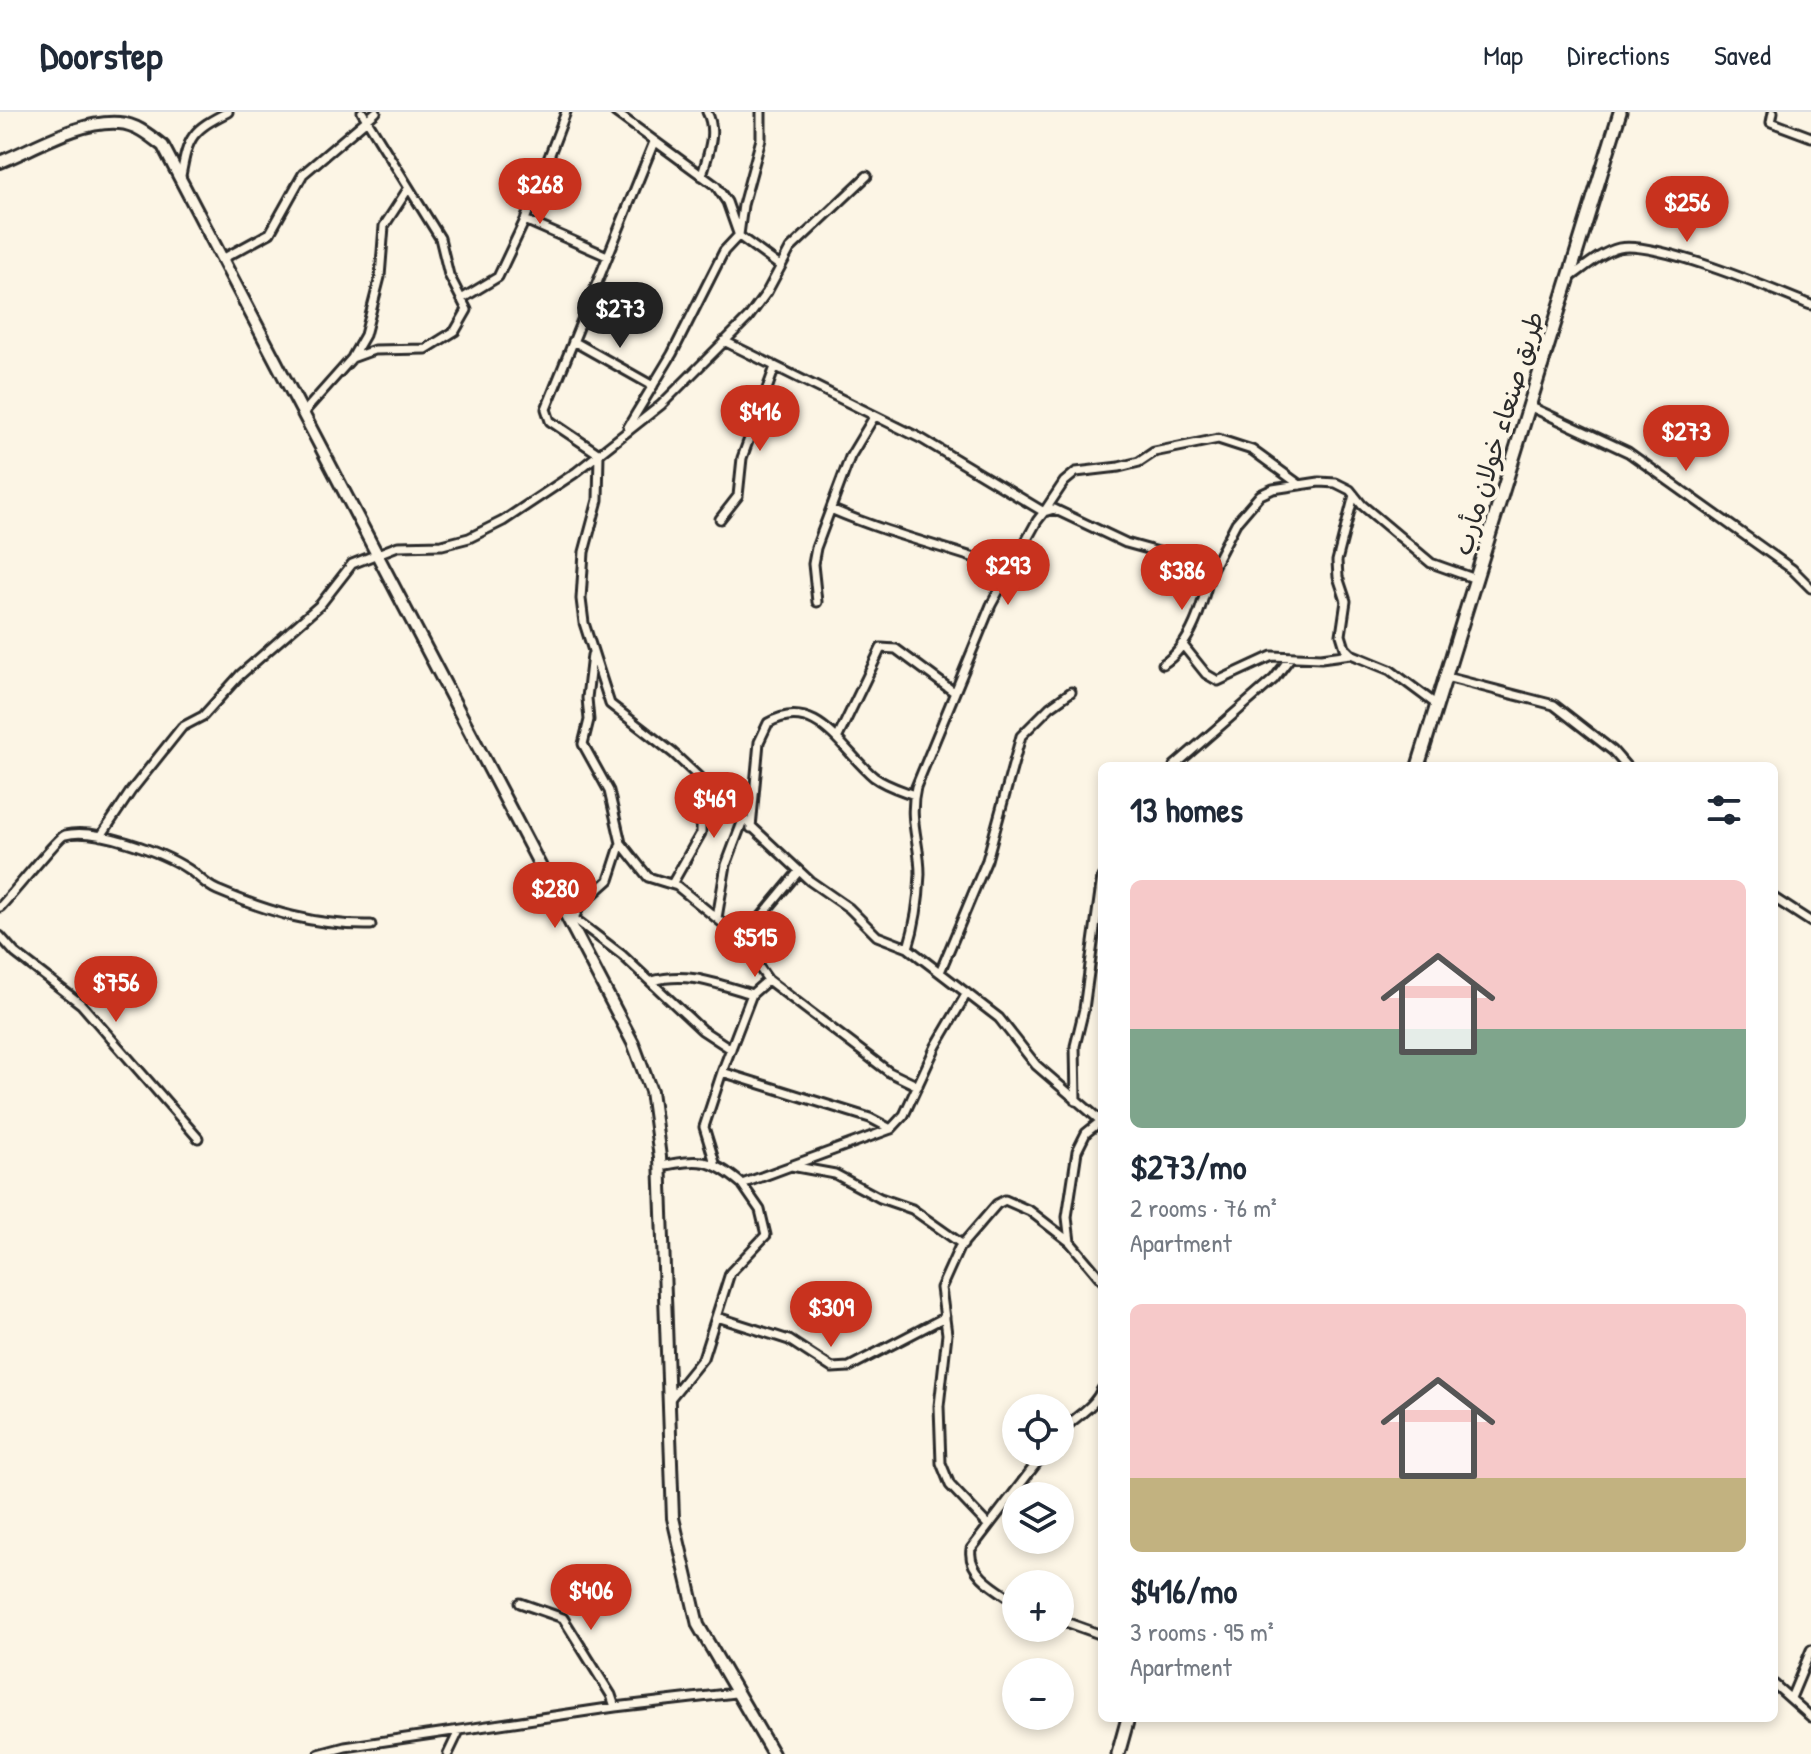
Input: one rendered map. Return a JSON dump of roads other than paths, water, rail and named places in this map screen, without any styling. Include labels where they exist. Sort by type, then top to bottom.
[{"type":"main road","name":"طريق صنعاء خولان مأرب","points":[[1419,762],[1620,112]]},
{"type":"main road","points":[[1118,1754],[1127,1722]]},
{"type":"street","points":[[181,176],[186,147],[196,129],[228,112]]},
{"type":"street","points":[[352,358],[374,350],[426,349],[455,331],[465,319],[463,298],[449,275],[440,238],[362,112]]},
{"type":"street","points":[[224,258],[270,233],[303,174],[376,112]]},
{"type":"street","points":[[463,298],[498,277],[525,220],[566,112]]},
{"type":"street","points":[[615,112],[716,186],[727,202],[739,235],[780,266]]},
{"type":"street","points":[[702,176],[713,127],[707,112]]},
{"type":"street","points":[[626,429],[653,386],[724,251],[739,235],[743,205],[761,139],[761,112]]},
{"type":"street","points":[[1773,112],[1771,122],[1811,137]]},
{"type":"street","points":[[0,162],[118,118],[142,130],[163,146],[633,1043],[651,1091],[660,1166],[673,1518],[698,1625],[773,1754]]},
{"type":"street","points":[[599,454],[547,416],[546,409],[654,142]]},
{"type":"street","points":[[101,836],[131,791],[182,727],[203,716],[240,675],[320,605],[352,564],[377,552],[408,545],[442,545],[469,538],[547,493],[599,454],[626,429],[661,405],[724,341],[767,292],[790,249],[867,176]]},
{"type":"street","points":[[304,412],[352,358],[365,335],[380,277],[384,226],[408,189]]},
{"type":"street","points":[[525,220],[607,256]]},
{"type":"street","points":[[1569,278],[1617,248],[1632,247],[1711,266],[1811,305]]},
{"type":"street","points":[[573,341],[653,386]]},
{"type":"street","points":[[724,341],[922,439],[1044,512],[1054,509],[1126,543],[1195,562],[1211,571]]},
{"type":"street","points":[[720,519],[738,496],[742,458],[775,367]]},
{"type":"street","points":[[1529,406],[1628,452],[1792,569],[1811,588]]},
{"type":"street","points":[[817,602],[813,564],[816,548],[833,510],[850,457],[874,417]]},
{"type":"street","points":[[908,948],[914,930],[920,873],[912,828],[914,795],[991,605],[1064,482],[1076,472],[1119,467],[1139,462],[1154,452],[1218,439],[1252,450],[1300,485]]},
{"type":"street","points":[[599,454],[598,500],[581,575],[584,623],[616,710],[702,780],[799,871],[849,908],[877,936],[908,948],[999,1018],[1036,1065],[1098,1118]]},
{"type":"street","points":[[1163,664],[1182,644],[1196,619],[1211,571],[1236,523],[1260,495],[1300,485],[1336,483],[1354,495],[1431,563],[1476,579]]},
{"type":"street","points":[[1351,654],[1341,635],[1346,601],[1338,577],[1337,561],[1354,495]]},
{"type":"street","points":[[833,510],[896,536],[946,547],[1011,570]]},
{"type":"street","points":[[1182,644],[1206,674],[1218,681],[1272,656],[1290,658],[1351,654],[1390,670],[1437,705]]},
{"type":"street","points":[[838,737],[881,648],[896,649],[954,692]]},
{"type":"street","points":[[593,652],[587,698],[589,720],[583,744],[609,791],[621,843],[648,877],[672,884],[717,918],[741,941],[768,980],[889,1072],[918,1086]]},
{"type":"street","points":[[1179,762],[1274,679],[1290,658]]},
{"type":"street","points":[[1446,677],[1554,705],[1623,762]]},
{"type":"street","points":[[940,972],[992,845],[1021,736],[1031,724],[1071,692]]},
{"type":"street","points":[[751,828],[759,742],[768,723],[792,714],[815,720],[838,737],[874,776],[914,795]]},
{"type":"street","points":[[672,884],[701,833],[702,780]]},
{"type":"street","points":[[717,918],[726,865],[743,820]]},
{"type":"street","points":[[0,907],[27,880],[56,840],[64,835],[101,836],[168,858],[190,870],[204,883],[271,910],[329,926],[371,925]]},
{"type":"street","points":[[574,918],[580,906],[609,880],[621,843]]},
{"type":"street","points":[[741,941],[799,871]]},
{"type":"street","points":[[1778,901],[1811,922]]},
{"type":"street","points":[[564,910],[652,981],[702,1030],[731,1049]]},
{"type":"street","points":[[1076,1101],[1075,1046],[1094,951],[1098,914]]},
{"type":"street","points":[[0,936],[15,953],[81,1004],[94,1023],[132,1060],[198,1138]]},
{"type":"street","points":[[652,981],[674,974],[689,975],[752,994]]},
{"type":"street","points":[[715,1163],[704,1127],[752,994],[768,980]]},
{"type":"street","points":[[742,1184],[891,1129],[904,1115],[936,1046],[967,993]]},
{"type":"street","points":[[722,1072],[870,1118],[891,1129]]},
{"type":"street","points":[[1070,1242],[1067,1217],[1077,1151],[1086,1133],[1098,1124]]},
{"type":"street","points":[[660,1166],[699,1160],[715,1163],[742,1184],[767,1225],[766,1235],[730,1273],[703,1358],[669,1401]]},
{"type":"street","points":[[791,1166],[835,1174],[860,1185],[880,1198],[912,1209],[963,1245]]},
{"type":"street","points":[[987,1524],[950,1485],[941,1463],[939,1406],[946,1362],[941,1288],[963,1245],[997,1204],[1005,1200],[1030,1211],[1070,1242],[1098,1275]]},
{"type":"street","points":[[717,1317],[789,1340],[832,1368],[849,1367],[945,1317]]},
{"type":"street","points":[[1074,1417],[1092,1405],[1098,1395]]},
{"type":"street","points":[[1002,1592],[988,1582],[969,1559],[971,1549],[1034,1466]]},
{"type":"street","points":[[520,1603],[563,1618],[611,1695],[615,1707]]},
{"type":"street","points":[[1074,1625],[1098,1634]]},
{"type":"street","points":[[1791,1698],[1811,1650]]},
{"type":"street","points":[[1778,1687],[1811,1717]]},
{"type":"street","points":[[319,1754],[615,1707],[735,1693]]},
{"type":"street","points":[[448,1754],[459,1731]]}]
